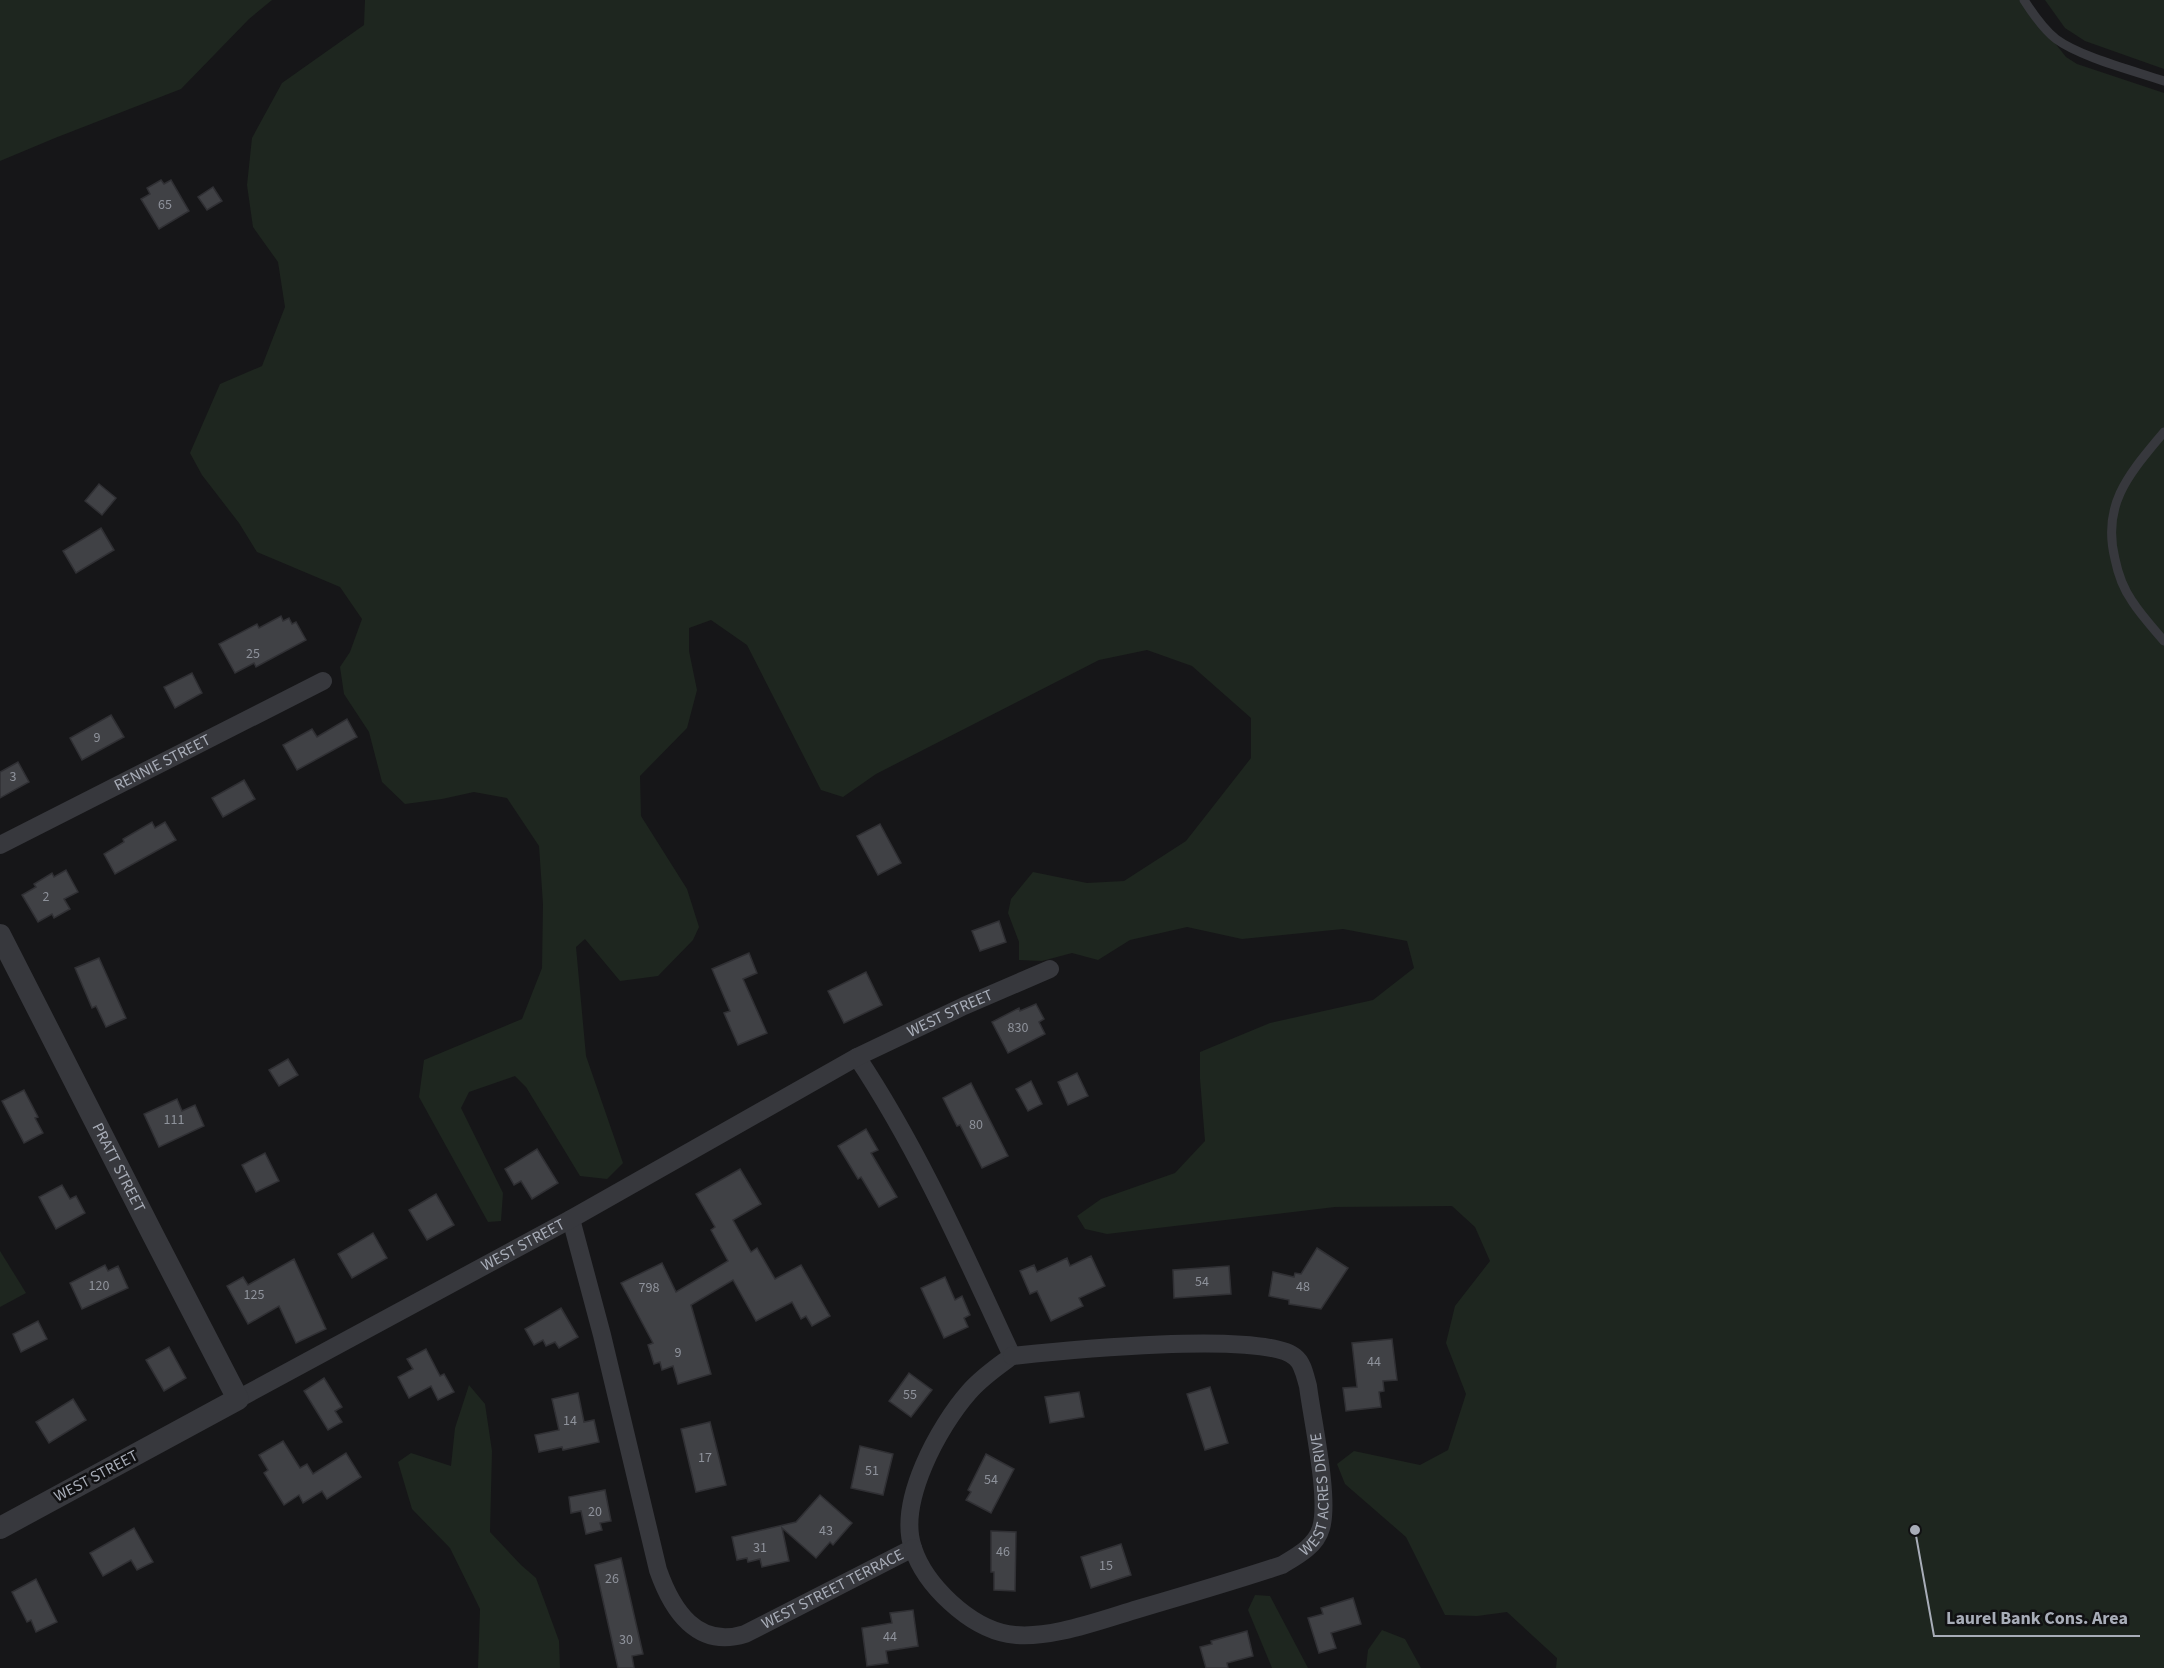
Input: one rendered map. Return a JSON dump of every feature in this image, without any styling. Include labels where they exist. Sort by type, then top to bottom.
[{"type":"street","name":"RENNIE STREET","points":[[0,845],[323,681]]},
{"type":"street","name":"PRATT STREET","points":[[0,935],[238,1399]]},
{"type":"street","name":"WEST STREET","points":[[0,1528],[572,1219],[857,1057],[964,1006],[1050,969]]},
{"type":"street","points":[[857,1057],[892,1111],[958,1241],[1012,1356]]},
{"type":"street","name":"WEST STREET TERRACE","points":[[572,1219],[658,1570],[670,1599],[690,1624],[712,1637],[728,1638],[745,1634],[913,1548],[908,1522],[912,1498],[939,1435],[970,1391],[1012,1356]]},
{"type":"street","name":"WEST ACRES DRIVE","points":[[913,1548],[929,1580],[951,1603],[993,1629],[1008,1634],[1028,1635],[1068,1629],[1282,1565],[1306,1550],[1321,1529],[1323,1492],[1308,1386],[1304,1371],[1296,1357],[1283,1350],[1262,1345],[1219,1343],[1061,1351],[1012,1356]]},
{"type":"lane","points":[[2024,0],[2044,27],[2057,39],[2085,54],[2164,81]]},
{"type":"lane","points":[[2164,432],[2130,474],[2116,500],[2110,524],[2113,550],[2122,583],[2133,602],[2164,641]]},
{"type":"shaded area","points":[[0,0],[272,0],[249,19],[181,89],[0,161]]},
{"type":"shaded area","points":[[365,0],[2021,0],[2066,57],[2077,64],[2164,93],[2164,1668],[1556,1668],[1557,1658],[1507,1612],[1477,1616],[1445,1615],[1406,1537],[1345,1484],[1337,1464],[1354,1451],[1420,1465],[1448,1450],[1466,1394],[1446,1343],[1455,1306],[1490,1261],[1475,1227],[1452,1206],[1335,1207],[1107,1234],[1085,1229],[1077,1216],[1101,1199],[1175,1173],[1205,1141],[1200,1052],[1270,1023],[1373,1000],[1414,968],[1407,941],[1343,929],[1242,939],[1187,927],[1130,940],[1098,960],[1072,953],[1042,961],[1019,960],[1019,942],[1008,913],[1011,899],[1033,872],[1087,883],[1124,881],[1186,841],[1251,758],[1251,718],[1192,666],[1147,650],[1099,660],[876,774],[843,797],[821,790],[747,645],[711,620],[689,628],[689,651],[697,690],[687,728],[640,776],[641,816],[687,889],[699,927],[693,940],[658,976],[620,981],[585,939],[576,947],[586,1056],[623,1163],[607,1179],[580,1176],[526,1087],[515,1076],[469,1092],[461,1108],[503,1193],[501,1221],[488,1222],[419,1097],[424,1060],[522,1019],[542,968],[543,904],[539,846],[507,798],[474,792],[405,804],[382,782],[369,732],[344,694],[340,667],[350,652],[362,619],[340,587],[257,552],[239,523],[202,475],[190,453],[220,384],[262,366],[285,307],[278,262],[253,227],[247,185],[252,138],[282,83],[364,25]]},
{"type":"shaded area","points":[[2045,0],[2164,0],[2164,69],[2085,41],[2065,28]]},
{"type":"shaded area","points":[[0,1251],[26,1293],[0,1307]]},
{"type":"shaded area","points":[[469,1385],[485,1404],[492,1451],[490,1532],[536,1578],[559,1641],[560,1668],[478,1668],[480,1609],[450,1548],[412,1509],[398,1462],[411,1453],[451,1466],[455,1428]]},
{"type":"shaded area","points":[[1255,1595],[1270,1596],[1308,1668],[1272,1668],[1248,1610]]},
{"type":"shaded area","points":[[1382,1630],[1405,1639],[1421,1668],[1366,1668],[1368,1650]]},
{"type":"building","points":[[161,180],[164,184],[171,180],[189,211],[159,229],[141,199],[150,194],[147,188]]},
{"type":"building","points":[[213,187],[222,201],[207,210],[198,197]]},
{"type":"building","points":[[99,484],[116,498],[102,515],[85,501]]},
{"type":"building","points":[[101,528],[114,550],[76,573],[63,551]]},
{"type":"building","points":[[281,616],[283,621],[289,618],[292,624],[296,622],[306,640],[256,667],[254,663],[235,673],[219,644],[257,624],[259,628]]},
{"type":"building","points":[[192,673],[202,693],[175,708],[164,687]]},
{"type":"building","points":[[111,715],[124,737],[82,760],[70,738]]},
{"type":"building","points":[[347,719],[357,737],[297,770],[283,745],[312,729],[317,737]]},
{"type":"building","points":[[18,762],[29,782],[0,798],[0,772]]},
{"type":"building","points":[[244,780],[255,799],[223,817],[212,798]]},
{"type":"building","points":[[152,822],[155,828],[165,822],[176,840],[115,874],[104,854],[124,842],[123,839]]},
{"type":"building","points":[[880,824],[901,863],[878,875],[857,836]]},
{"type":"building","points":[[66,870],[78,892],[64,899],[70,909],[54,918],[52,914],[38,922],[22,895],[36,887],[34,884],[52,873],[54,877]]},
{"type":"building","points":[[999,921],[1006,942],[980,951],[972,931]]},
{"type":"building","points":[[749,953],[757,973],[743,979],[767,1033],[738,1045],[724,1013],[730,1011],[712,969]]},
{"type":"building","points":[[99,958],[126,1018],[106,1027],[96,1006],[92,1008],[75,968]]},
{"type":"building","points":[[866,972],[882,1005],[844,1023],[828,991]]},
{"type":"building","points":[[1036,1004],[1044,1019],[1039,1022],[1045,1034],[1008,1053],[992,1022],[1019,1008],[1020,1011]]},
{"type":"building","points":[[288,1059],[298,1075],[279,1086],[269,1070]]},
{"type":"building","points":[[1077,1073],[1088,1096],[1068,1105],[1058,1082]]},
{"type":"building","points":[[1031,1081],[1042,1104],[1028,1111],[1016,1089]]},
{"type":"building","points":[[971,1083],[1008,1156],[982,1168],[943,1098]]},
{"type":"building","points":[[24,1090],[38,1117],[35,1118],[43,1133],[24,1143],[2,1101]]},
{"type":"building","points":[[177,1099],[182,1111],[195,1105],[204,1126],[159,1147],[144,1114]]},
{"type":"building","points":[[866,1129],[878,1150],[871,1153],[897,1197],[879,1207],[861,1177],[858,1179],[838,1146]]},
{"type":"building","points":[[537,1149],[558,1183],[532,1199],[521,1181],[514,1185],[505,1169]]},
{"type":"building","points":[[265,1153],[279,1181],[256,1192],[242,1165]]},
{"type":"building","points":[[740,1169],[761,1204],[733,1220],[751,1252],[757,1248],[775,1279],[801,1265],[830,1316],[812,1326],[806,1316],[801,1319],[792,1302],[756,1321],[733,1280],[691,1305],[711,1374],[678,1384],[673,1366],[662,1370],[660,1362],[654,1364],[648,1345],[653,1343],[621,1283],[662,1263],[676,1292],[728,1261],[711,1230],[715,1227],[696,1194]]},
{"type":"building","points":[[62,1185],[70,1199],[76,1196],[85,1213],[56,1229],[39,1197]]},
{"type":"building","points":[[436,1194],[454,1225],[427,1240],[409,1210]]},
{"type":"building","points":[[373,1233],[387,1258],[352,1278],[338,1254]]},
{"type":"building","points":[[1317,1248],[1348,1268],[1321,1309],[1289,1304],[1289,1300],[1269,1296],[1273,1272],[1294,1277],[1295,1273],[1301,1274]]},
{"type":"building","points":[[1091,1256],[1105,1286],[1079,1298],[1083,1306],[1051,1321],[1037,1291],[1030,1294],[1020,1271],[1034,1265],[1037,1272],[1067,1258],[1070,1266]]},
{"type":"building","points":[[294,1259],[326,1329],[296,1343],[279,1306],[248,1324],[227,1286],[243,1277],[248,1285]]},
{"type":"building","points":[[105,1265],[108,1271],[118,1266],[128,1288],[82,1309],[70,1283]]},
{"type":"building","points":[[1229,1266],[1231,1294],[1174,1298],[1173,1270]]},
{"type":"building","points":[[945,1277],[955,1300],[962,1296],[970,1315],[964,1318],[968,1327],[944,1338],[921,1288]]},
{"type":"building","points":[[561,1308],[578,1337],[559,1348],[555,1342],[546,1346],[543,1340],[534,1345],[525,1329]]},
{"type":"building","points":[[38,1321],[47,1339],[21,1352],[13,1334]]},
{"type":"building","points":[[1392,1339],[1397,1380],[1383,1381],[1384,1391],[1379,1392],[1381,1407],[1346,1411],[1343,1388],[1357,1387],[1352,1343]]},
{"type":"building","points":[[169,1347],[186,1378],[164,1391],[146,1360]]},
{"type":"building","points":[[426,1349],[440,1376],[444,1374],[454,1392],[438,1400],[431,1386],[409,1398],[398,1377],[413,1369],[407,1359]]},
{"type":"building","points":[[909,1373],[932,1390],[911,1417],[889,1401]]},
{"type":"building","points":[[324,1378],[342,1407],[335,1411],[342,1422],[328,1430],[304,1391]]},
{"type":"building","points":[[1210,1387],[1228,1443],[1205,1450],[1187,1394]]},
{"type":"building","points":[[1079,1392],[1084,1417],[1050,1423],[1045,1397]]},
{"type":"building","points":[[578,1393],[584,1422],[594,1420],[599,1442],[563,1450],[562,1447],[539,1452],[535,1435],[559,1430],[552,1399]]},
{"type":"building","points":[[73,1399],[86,1420],[49,1443],[36,1422]]},
{"type":"building","points":[[710,1422],[726,1485],[696,1492],[681,1429]]},
{"type":"building","points":[[283,1441],[300,1468],[307,1464],[313,1474],[346,1453],[361,1477],[327,1499],[322,1491],[303,1503],[299,1495],[284,1505],[264,1473],[268,1470],[259,1455]]},
{"type":"building","points":[[860,1446],[893,1454],[883,1495],[851,1488]]},
{"type":"building","points":[[986,1454],[1014,1469],[991,1513],[966,1500],[971,1492],[968,1490]]},
{"type":"building","points":[[605,1490],[611,1521],[600,1523],[602,1530],[586,1534],[581,1511],[571,1513],[569,1497]]},
{"type":"building","points":[[820,1495],[852,1523],[833,1545],[830,1542],[816,1558],[782,1528],[789,1561],[762,1567],[760,1559],[748,1562],[747,1558],[737,1560],[732,1537],[796,1522]]},
{"type":"building","points":[[134,1528],[153,1562],[137,1570],[131,1560],[103,1576],[90,1553]]},
{"type":"building","points":[[991,1531],[1016,1532],[1015,1591],[994,1590],[994,1572],[991,1572]]},
{"type":"building","points":[[1121,1544],[1131,1575],[1091,1588],[1081,1557]]},
{"type":"building","points":[[621,1558],[643,1654],[632,1656],[634,1668],[618,1668],[595,1565]]},
{"type":"building","points":[[36,1579],[57,1622],[36,1632],[31,1620],[27,1622],[12,1592]]},
{"type":"building","points":[[1353,1598],[1361,1624],[1331,1633],[1336,1648],[1319,1653],[1308,1618],[1323,1614],[1321,1608]]},
{"type":"building","points":[[913,1610],[918,1646],[886,1651],[888,1663],[867,1666],[862,1628],[892,1623],[890,1613]]},
{"type":"building","points":[[1247,1631],[1253,1656],[1227,1663],[1228,1668],[1206,1668],[1200,1647],[1212,1644],[1211,1641]]},
{"type":"place","name":"Laurel Bank Cons. Area","points":[[1915,1530]]}]
